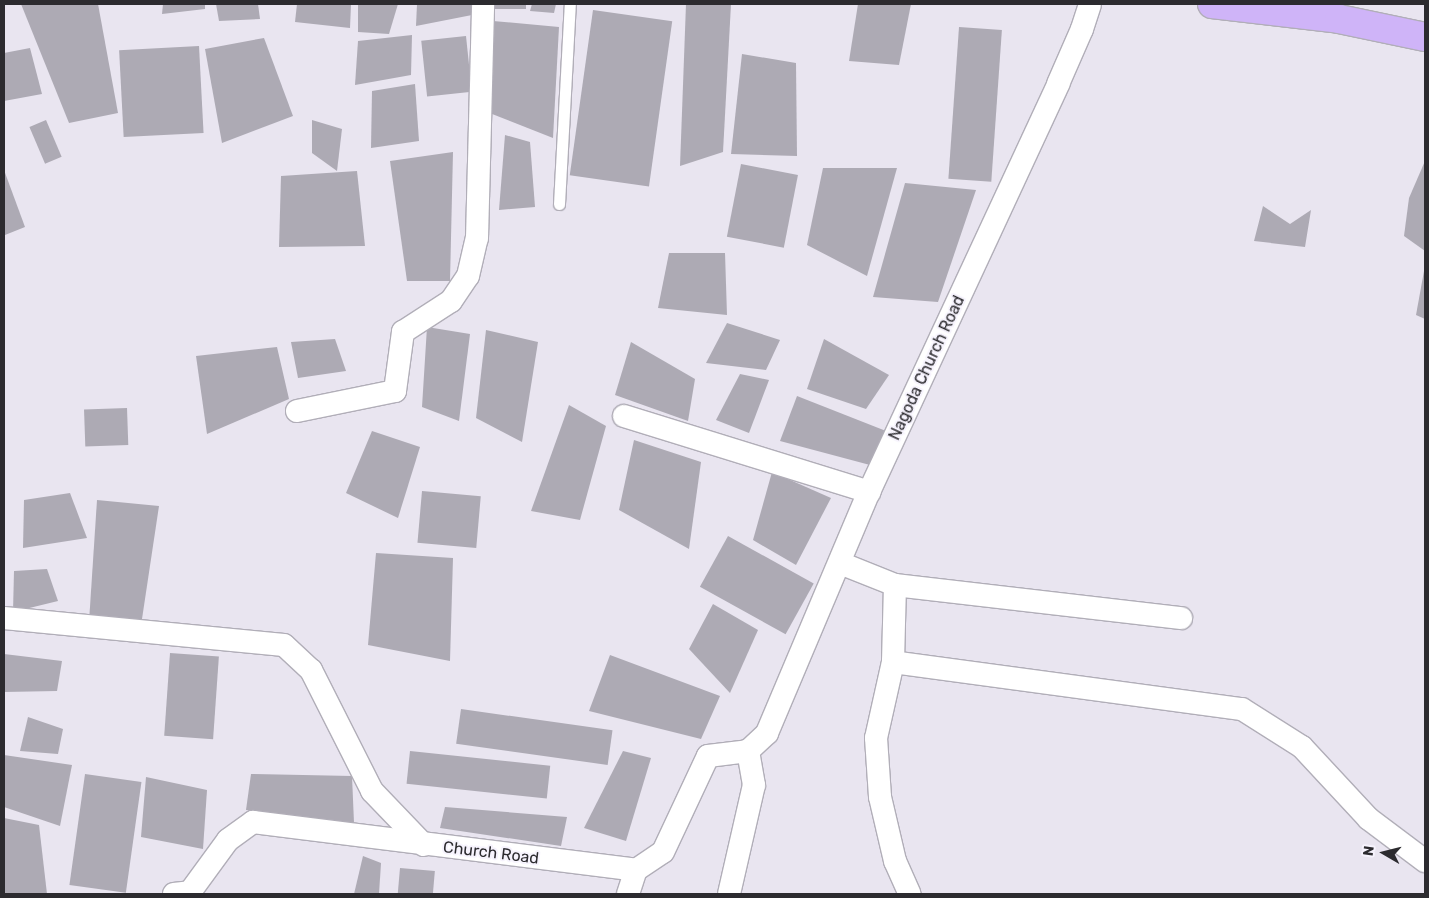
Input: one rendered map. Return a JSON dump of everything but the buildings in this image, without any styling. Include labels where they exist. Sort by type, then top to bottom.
[{"type":"highway","points":[[1212,4],[1339,19],[1425,37]]},
{"type":"street","points":[[297,411],[395,392],[403,332],[451,301],[468,276],[477,238],[483,4]]},
{"type":"street","name":"Nagoda Church Road","points":[[748,751],[767,733],[869,492],[1058,84],[1082,30],[1090,4]]},
{"type":"street","points":[[624,416],[869,492]]},
{"type":"street","points":[[840,563],[895,585],[1181,618]]},
{"type":"street","points":[[895,585],[893,662],[876,738],[879,787],[896,861],[910,894]]},
{"type":"street","points":[[4,618],[284,645],[311,670],[372,791],[424,845]]},
{"type":"street","points":[[893,662],[1242,709],[1302,747],[1369,819],[1425,860]]},
{"type":"street","points":[[628,894],[636,870],[663,852],[708,756],[748,751],[754,785],[729,894]]},
{"type":"street","name":"Church Road","points":[[174,894],[190,892],[228,840],[253,822],[424,845],[636,870]]},
{"type":"lane","points":[[559,204],[570,4]]}]
